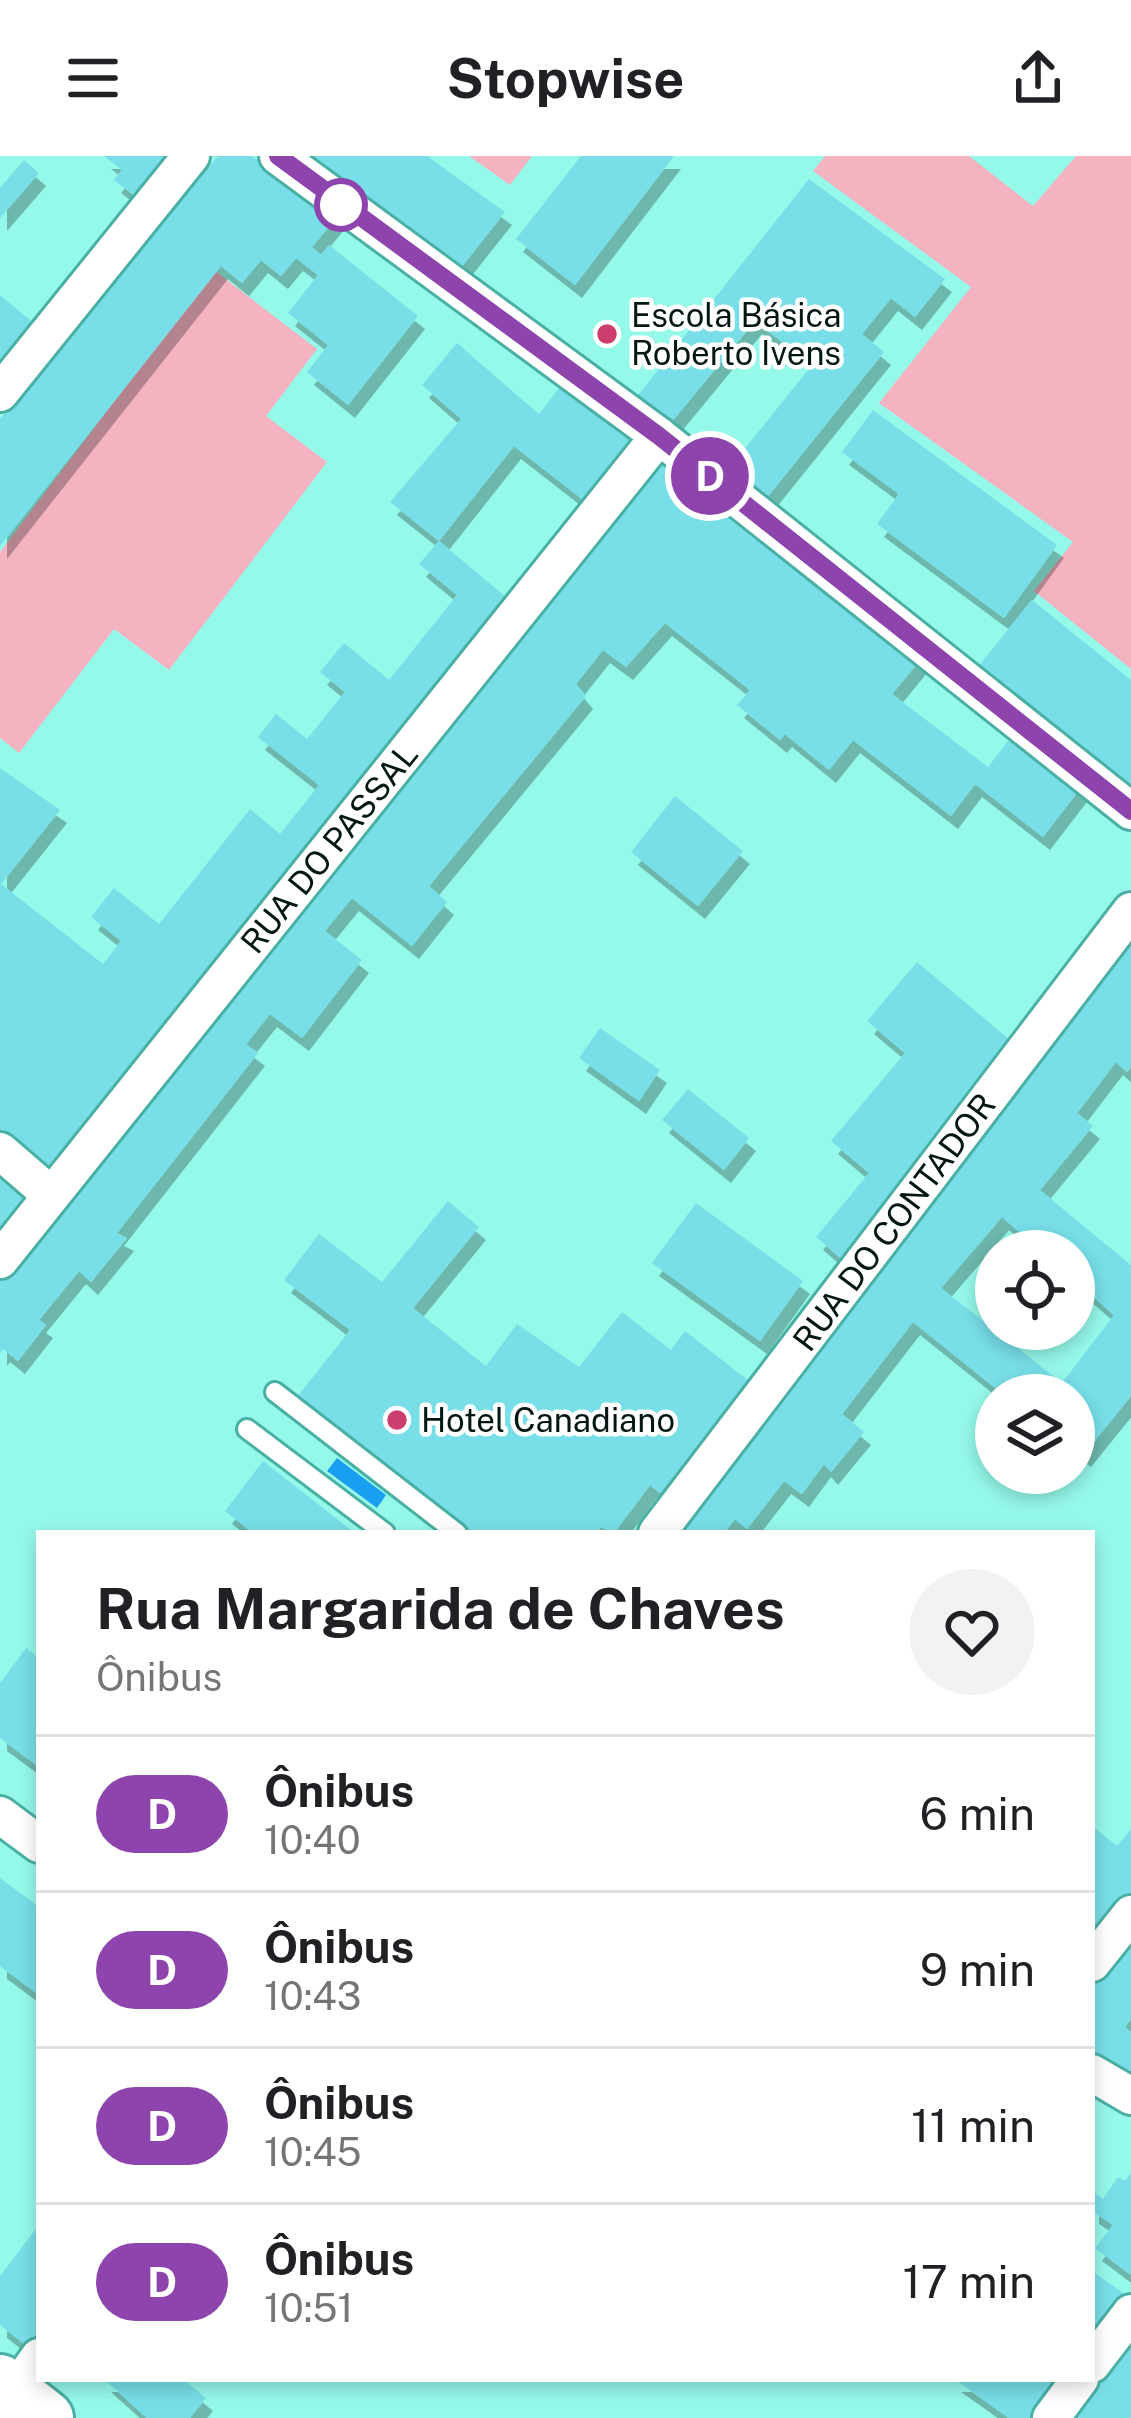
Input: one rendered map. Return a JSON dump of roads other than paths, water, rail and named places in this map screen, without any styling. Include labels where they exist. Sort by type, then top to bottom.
[{"type":"street","points":[[0,393],[191,156]]},
{"type":"street","points":[[278,156],[659,436],[1131,811]]},
{"type":"street","name":"RUA DO PASSAL","points":[[0,1260],[659,436]]},
{"type":"street","name":"RUA DO CONTADOR","points":[[659,1530],[1131,910]]},
{"type":"street","points":[[0,1150],[51,1195]]},
{"type":"street","points":[[0,1815],[36,1842]]},
{"type":"street","points":[[1095,1959],[1131,1914]]},
{"type":"street","points":[[1095,2075],[1131,2096]]},
{"type":"street","points":[[1095,2360],[1131,2313]]},
{"type":"street","points":[[1051,2418],[1078,2382]]},
{"type":"lane","points":[[275,1392],[453,1530]]},
{"type":"lane","points":[[247,1429],[381,1530]]},
{"type":"water","points":[[337,1458],[386,1495],[377,1508],[327,1471]]},
{"type":"place","name":"Escola Básica Roberto Ivens","points":[[607,334]]},
{"type":"place","name":"Hotel Canadiano","points":[[397,1420]]}]
